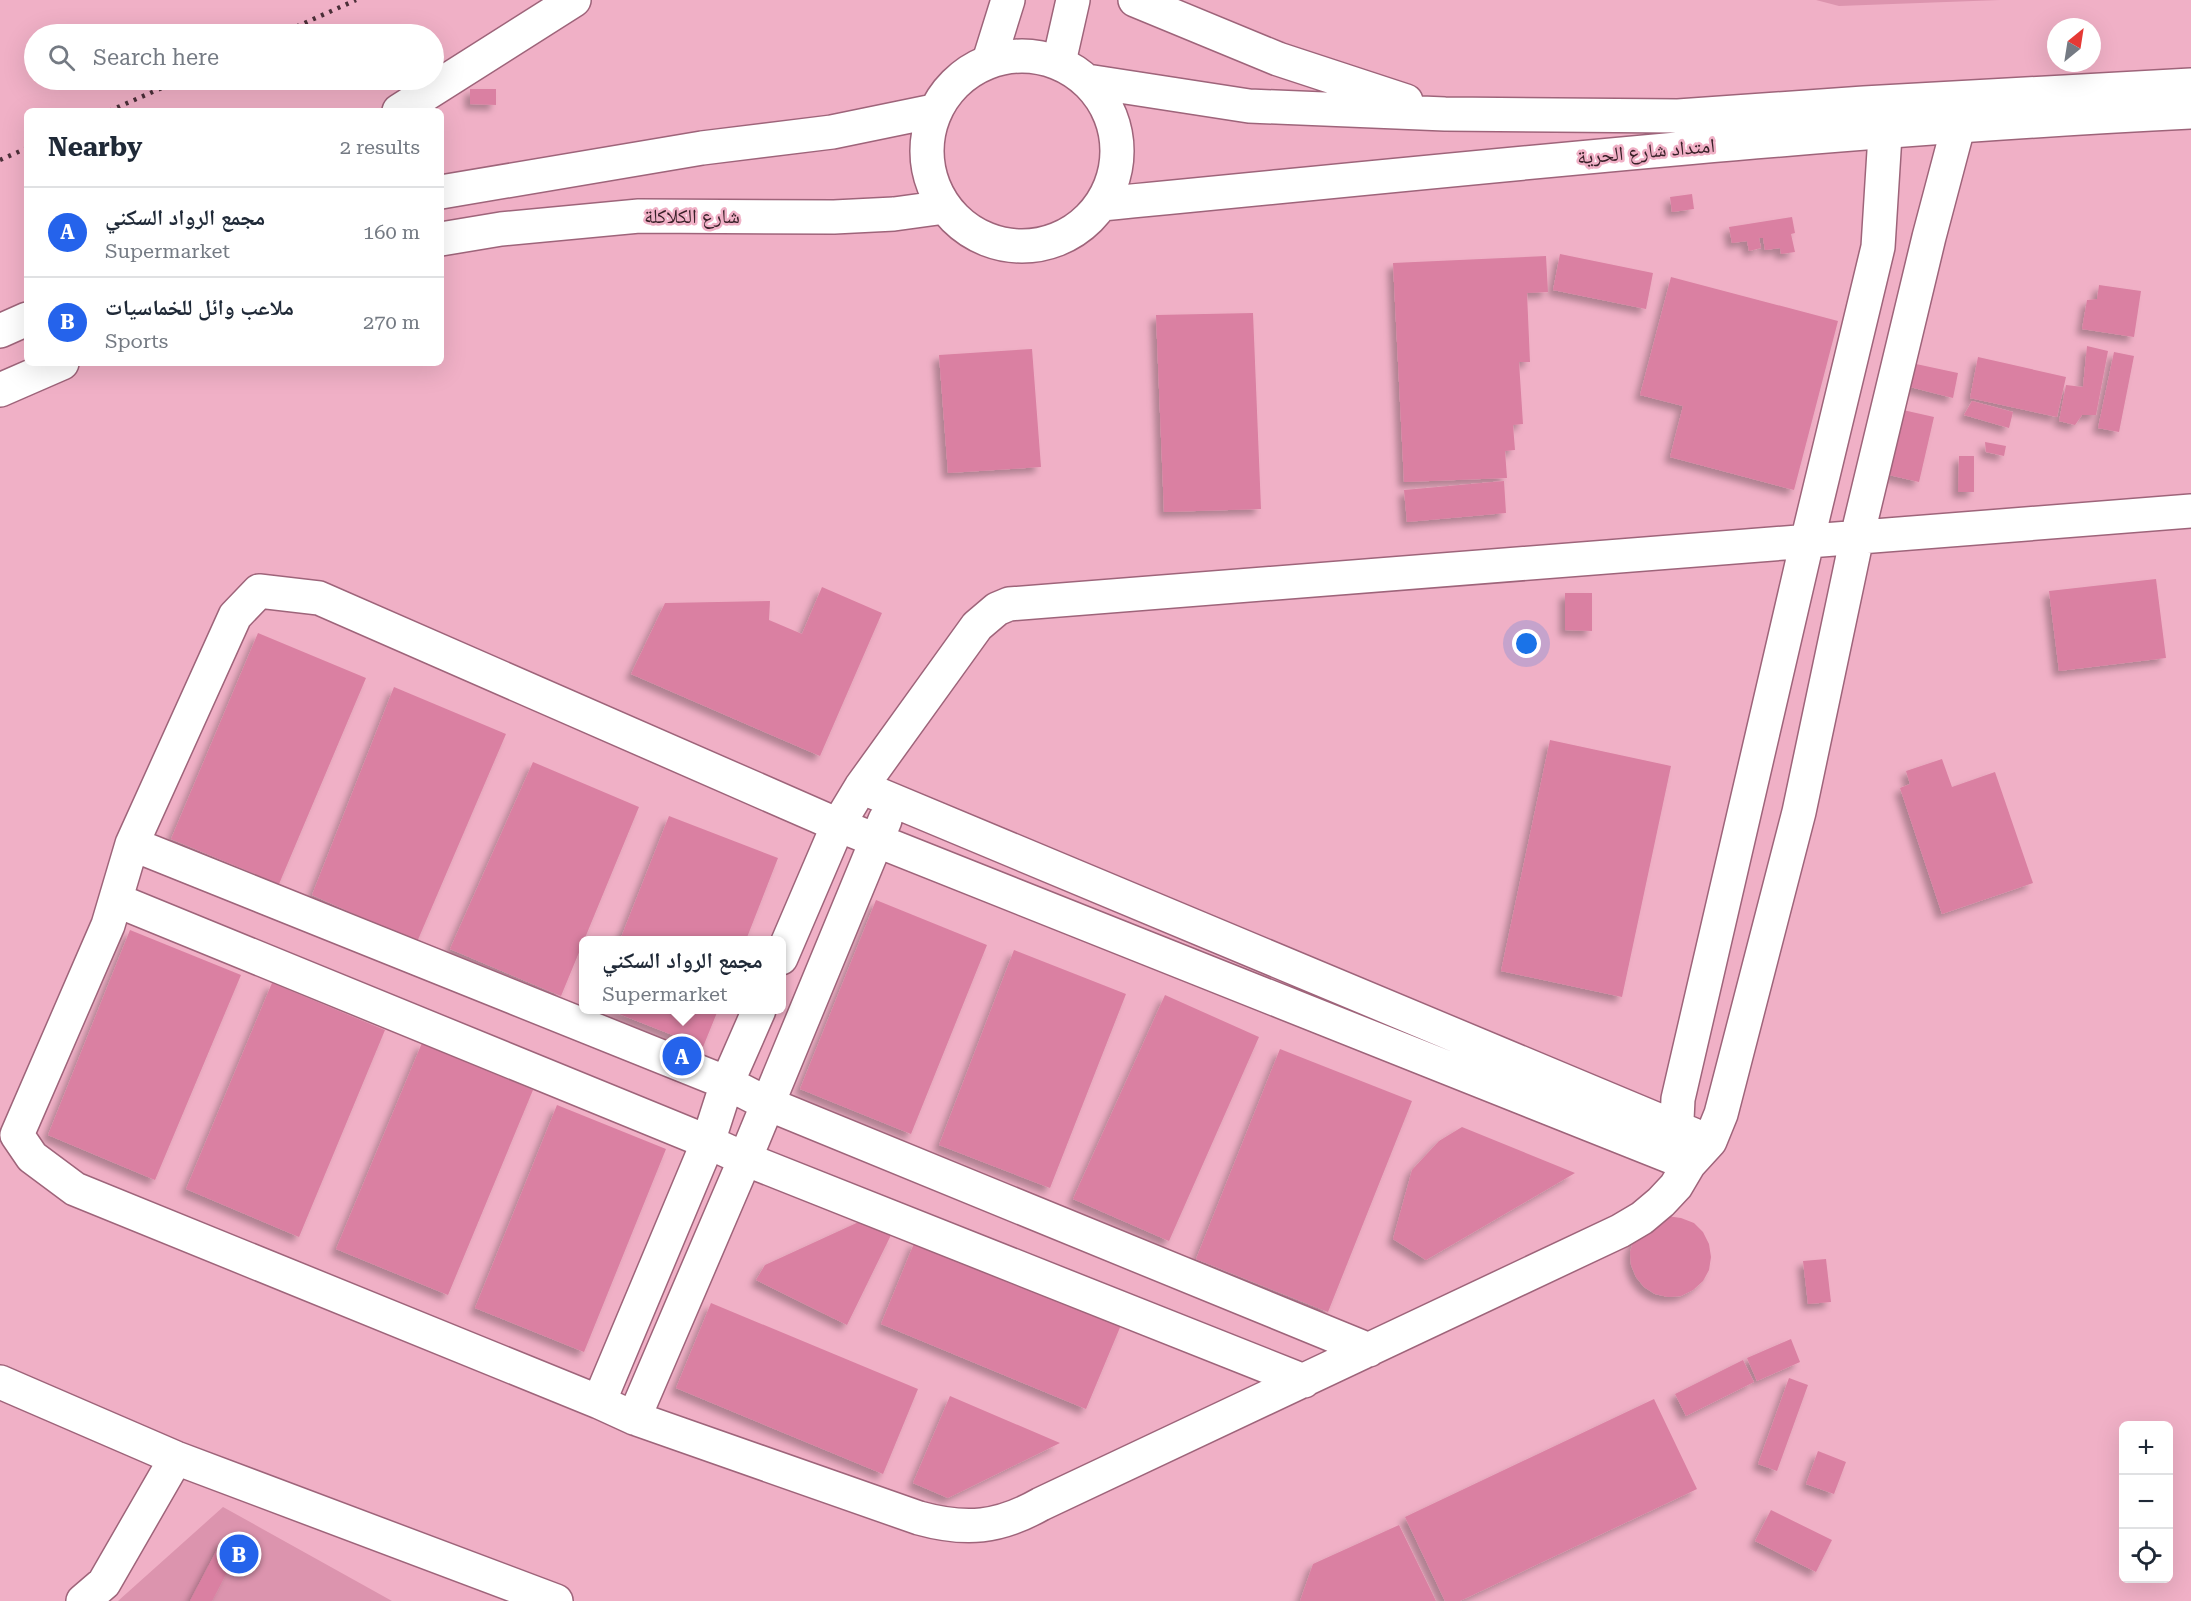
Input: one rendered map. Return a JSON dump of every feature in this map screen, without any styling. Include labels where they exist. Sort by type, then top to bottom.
[{"type":"street","points":[[444,82],[574,0]]},
{"type":"street","points":[[989,61],[1008,0]]},
{"type":"street","points":[[1059,62],[1072,0]]},
{"type":"street","points":[[1136,0],[1278,59],[1445,114]]},
{"type":"street","points":[[1012,55],[1036,56],[1059,62],[1087,81],[1104,102],[1115,126],[1118,153],[1114,179],[1102,204],[1089,219],[1072,232],[1054,241],[1034,246],[1014,246],[993,242],[975,234],[958,222],[945,207],[932,184],[926,160],[927,135],[934,111],[947,89],[966,72],[989,61],[1012,55]]},
{"type":"street","points":[[1087,81],[1249,106],[1445,114],[1886,117],[1962,112],[2191,85]]},
{"type":"street","points":[[404,108],[432,90]]},
{"type":"street","points":[[444,191],[702,148],[832,132],[934,111]]},
{"type":"street","points":[[1962,112],[2083,117],[2191,112]]},
{"type":"street","points":[[1700,1153],[838,825],[319,598],[259,591],[236,616],[132,844],[108,925],[17,1135],[32,1157],[75,1189],[634,1418],[919,1518],[944,1525],[970,1527],[996,1524],[1019,1516],[1627,1226],[1642,1218],[1676,1186],[1700,1153],[1721,1114],[1799,812],[1857,537],[1929,237],[1962,112]]},
{"type":"street","points":[[1677,1128],[1681,1087],[1878,246],[1886,117]]},
{"type":"street","name":"امتداد شارع الحرية","points":[[1102,204],[1539,160],[1886,117]]},
{"type":"street","name":"شارع الكلاكلة","points":[[444,238],[501,229],[639,216],[834,216],[894,214],[945,207]]},
{"type":"street","points":[[0,331],[24,320]]},
{"type":"street","points":[[0,390],[55,366]]},
{"type":"street","points":[[786,946],[838,825],[861,787],[977,626],[997,609],[1009,604],[2191,511]]},
{"type":"street","points":[[861,787],[1677,1128],[1700,1153]]},
{"type":"street","points":[[634,1418],[746,1159],[876,840],[894,802]]},
{"type":"street","points":[[132,844],[727,1083],[768,1104],[1369,1350]]},
{"type":"street","points":[[116,900],[746,1159],[1304,1381]]},
{"type":"street","points":[[599,1402],[708,1142],[727,1083],[757,1014]]},
{"type":"street","points":[[0,1383],[176,1458],[556,1601]]},
{"type":"street","points":[[82,1601],[104,1583],[176,1458]]},
{"type":"shaded area","points":[[1816,0],[2000,0],[1839,6]]},
{"type":"shaded area","points":[[223,1507],[392,1601],[118,1601]]},
{"type":"building","points":[[470,89],[496,89],[496,105],[470,104]]},
{"type":"building","points":[[1692,194],[1694,209],[1672,212],[1670,197]]},
{"type":"building","points":[[1792,217],[1795,233],[1791,234],[1795,252],[1781,254],[1780,248],[1765,250],[1763,238],[1759,238],[1761,248],[1749,251],[1747,241],[1732,243],[1729,227]]},
{"type":"building","points":[[1560,254],[1653,273],[1646,309],[1553,290]]},
{"type":"building","points":[[1546,256],[1548,292],[1527,293],[1530,362],[1519,362],[1523,424],[1513,425],[1515,450],[1505,451],[1507,478],[1404,482],[1393,263]]},
{"type":"building","points":[[1671,277],[1838,321],[1794,490],[1670,457],[1683,406],[1640,395]]},
{"type":"building","points":[[2099,285],[2141,291],[2134,337],[2082,329],[2087,300],[2097,299]]},
{"type":"building","points":[[1253,313],[1261,509],[1164,512],[1156,315]]},
{"type":"building","points":[[2087,346],[2108,351],[2096,415],[2082,415],[2075,425],[2059,421],[2066,385],[2083,387]]},
{"type":"building","points":[[1032,349],[1041,467],[948,473],[939,355]]},
{"type":"building","points":[[2114,352],[2134,356],[2119,432],[2098,428]]},
{"type":"building","points":[[1978,357],[2066,377],[2057,417],[1970,398]]},
{"type":"building","points":[[1916,364],[1958,373],[1953,398],[1910,387]]},
{"type":"building","points":[[1972,401],[2013,412],[2009,428],[1964,415]]},
{"type":"building","points":[[1903,410],[1934,417],[1919,482],[1889,475]]},
{"type":"building","points":[[1985,442],[2006,446],[2004,456],[1986,452]]},
{"type":"building","points":[[1959,456],[1974,456],[1974,492],[1958,492]]},
{"type":"building","points":[[1504,481],[1506,513],[1407,522],[1404,490]]},
{"type":"building","points":[[2156,579],[2166,658],[2059,671],[2049,591]]},
{"type":"building","points":[[822,587],[882,613],[820,756],[631,674],[665,603],[770,601],[769,620],[802,634]]},
{"type":"building","points":[[1565,593],[1592,593],[1592,631],[1565,630]]},
{"type":"building","points":[[258,633],[366,678],[279,884],[171,839]]},
{"type":"building","points":[[394,687],[506,734],[417,942],[312,895]]},
{"type":"building","points":[[1550,740],[1671,766],[1622,997],[1501,971]]},
{"type":"building","points":[[1942,759],[1952,787],[1995,772],[2033,883],[1942,914],[1900,788],[1910,784],[1906,771]]},
{"type":"building","points":[[533,762],[639,807],[586,936],[579,936],[579,952],[561,996],[450,949]]},
{"type":"building","points":[[669,816],[778,858],[748,936],[622,936]]},
{"type":"building","points":[[876,900],[987,945],[911,1134],[800,1089]]},
{"type":"building","points":[[130,930],[241,975],[155,1180],[48,1135]]},
{"type":"building","points":[[1014,950],[1126,994],[1050,1188],[939,1145]]},
{"type":"building","points":[[272,983],[385,1030],[299,1237],[186,1189]]},
{"type":"building","points":[[1165,995],[1259,1037],[1169,1241],[1073,1199]]},
{"type":"building","points":[[619,1014],[716,1014],[703,1047]]},
{"type":"building","points":[[422,1043],[533,1090],[448,1295],[336,1249]]},
{"type":"building","points":[[1280,1049],[1412,1101],[1328,1312],[1196,1259]]},
{"type":"building","points":[[557,1105],[666,1149],[584,1352],[475,1308]]},
{"type":"building","points":[[1462,1127],[1575,1173],[1426,1260],[1393,1239],[1412,1170],[1439,1141]]},
{"type":"building","points":[[1667,1216],[1694,1223],[1703,1232],[1709,1244],[1711,1257],[1709,1270],[1703,1281],[1693,1290],[1681,1296],[1668,1297],[1655,1294],[1644,1287],[1636,1277],[1631,1265],[1630,1252],[1634,1239]]},
{"type":"building","points":[[863,1220],[891,1235],[847,1325],[756,1280],[765,1265]]},
{"type":"building","points":[[915,1241],[1121,1325],[1086,1409],[881,1324]]},
{"type":"building","points":[[1826,1259],[1831,1302],[1808,1304],[1803,1261]]},
{"type":"building","points":[[711,1303],[918,1389],[883,1474],[676,1388]]},
{"type":"building","points":[[1791,1339],[1800,1362],[1757,1381],[1747,1358]]},
{"type":"building","points":[[1743,1360],[1754,1382],[1686,1416],[1675,1394]]},
{"type":"building","points":[[1789,1378],[1808,1385],[1777,1471],[1758,1464]]},
{"type":"building","points":[[950,1396],[1060,1443],[948,1498],[913,1483]]},
{"type":"building","points":[[1654,1399],[1697,1489],[1460,1601],[1445,1601],[1405,1517]]},
{"type":"building","points":[[1818,1451],[1846,1462],[1834,1494],[1806,1484]]},
{"type":"building","points":[[1771,1510],[1832,1540],[1816,1572],[1755,1541]]},
{"type":"building","points":[[1399,1525],[1436,1601],[1300,1601],[1313,1564]]},
{"type":"building","points":[[222,1540],[239,1549],[212,1601],[190,1601]]},
{"type":"railway","points":[[302,24],[356,0]]},
{"type":"railway","points":[[116,108],[157,90]]},
{"type":"railway","points":[[0,160],[24,149]]},
{"type":"place","name":"مجمع الرواد السكني","points":[[682,1056]]},
{"type":"place","name":"ملاعب وائل للخماسيات","points":[[239,1554]]}]
